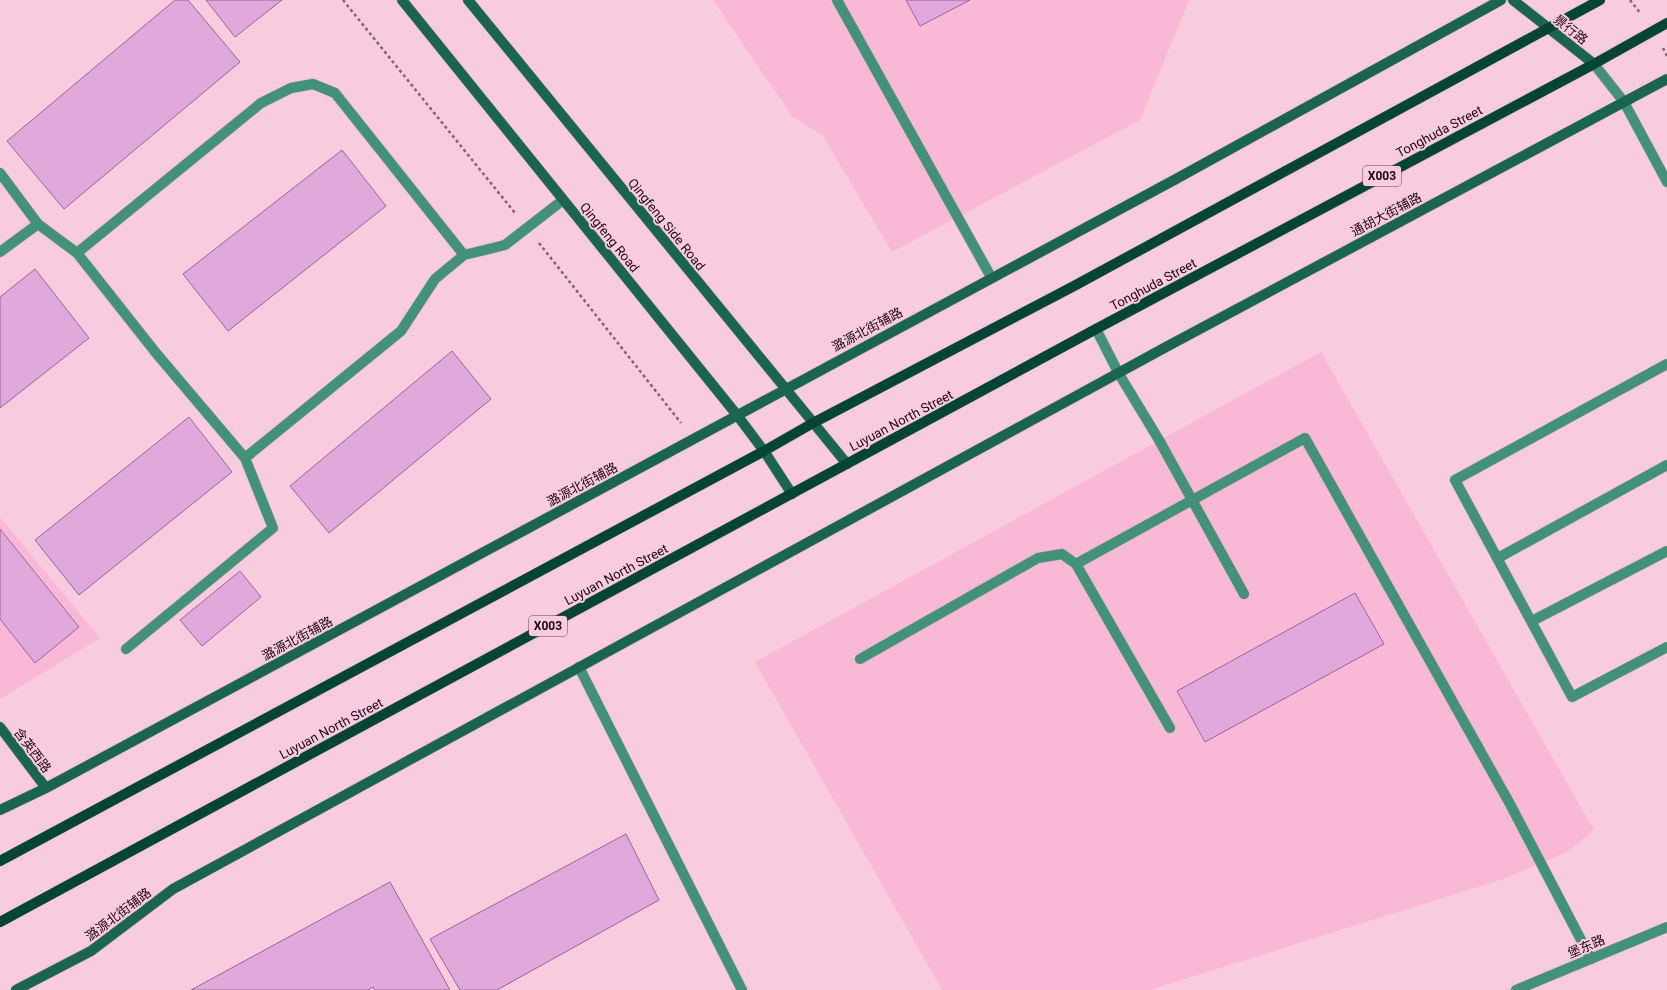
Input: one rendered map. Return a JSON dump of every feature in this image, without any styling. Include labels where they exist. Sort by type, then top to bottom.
[{"type":"main road","points":[[0,861],[764,451],[813,423],[1074,286],[1600,0]]},
{"type":"main road","name":"Tonghuda Street","points":[[1096,329],[1594,64],[1667,22]]},
{"type":"main road","name":"Luyuan North Street","points":[[0,922],[1096,329]]},
{"type":"street","name":"Qingfeng Road","points":[[402,0],[737,415],[764,451],[792,494]]},
{"type":"street","name":"Qingfeng Side Road","points":[[468,0],[847,464]]},
{"type":"street","points":[[838,0],[991,277]]},
{"type":"street","name":"潞源北街辅路","points":[[0,810],[46,788],[737,415],[784,388],[1176,179],[1501,0]]},
{"type":"street","name":"景行路","points":[[1513,0],[1594,64]]},
{"type":"street","points":[[1594,64],[1624,102],[1667,182]]},
{"type":"street","name":"通胡大街辅路","points":[[1119,374],[1173,343],[1667,79]]},
{"type":"street","points":[[77,253],[261,103],[291,88],[313,84],[335,93],[464,255]]},
{"type":"street","points":[[0,173],[38,224],[77,253],[156,352],[245,458],[273,528],[126,649]]},
{"type":"street","points":[[245,458],[401,330],[435,279],[464,255],[505,245],[564,200]]},
{"type":"street","points":[[0,252],[38,224]]},
{"type":"street","points":[[1096,329],[1119,374],[1159,440],[1244,594]]},
{"type":"street","points":[[1667,364],[1455,480],[1572,697],[1667,647]]},
{"type":"street","name":"潞源北街辅路","points":[[16,990],[91,951],[173,889],[578,667],[1119,374]]},
{"type":"street","points":[[1076,564],[1305,438],[1510,804],[1591,959]]},
{"type":"street","points":[[1498,558],[1667,465]]},
{"type":"street","points":[[1532,621],[1667,551]]},
{"type":"street","points":[[860,659],[1038,558],[1062,554],[1076,564],[1170,728]]},
{"type":"street","points":[[578,667],[742,990]]},
{"type":"street","name":"含英西路","points":[[0,727],[46,788]]},
{"type":"street","name":"堡东路","points":[[1516,990],[1667,926]]},
{"type":"shaded area","points":[[713,0],[1189,0],[1140,120],[892,252],[823,136],[792,116]]},
{"type":"shaded area","points":[[1321,352],[1594,830],[1567,852],[1503,879],[1150,990],[942,990],[755,662]]},
{"type":"shaded area","points":[[0,517],[100,638],[0,699]]},
{"type":"building","points":[[175,0],[188,0],[240,62],[64,209],[7,141]]},
{"type":"building","points":[[206,0],[282,0],[235,37]]},
{"type":"building","points":[[906,0],[970,0],[920,26]]},
{"type":"building","points":[[342,150],[386,206],[228,331],[183,274]]},
{"type":"building","points":[[35,269],[89,338],[0,408],[0,297]]},
{"type":"building","points":[[452,351],[491,399],[329,533],[290,486]]},
{"type":"building","points":[[189,417],[232,472],[79,595],[35,540]]},
{"type":"building","points":[[0,529],[79,627],[35,663],[0,619]]},
{"type":"building","points":[[240,571],[261,597],[202,646],[180,620]]},
{"type":"building","points":[[1355,593],[1384,644],[1205,742],[1177,691]]},
{"type":"building","points":[[626,834],[659,900],[497,990],[460,990],[430,939]]},
{"type":"building","points":[[390,882],[450,990],[375,990],[373,987],[368,990],[191,990]]}]
